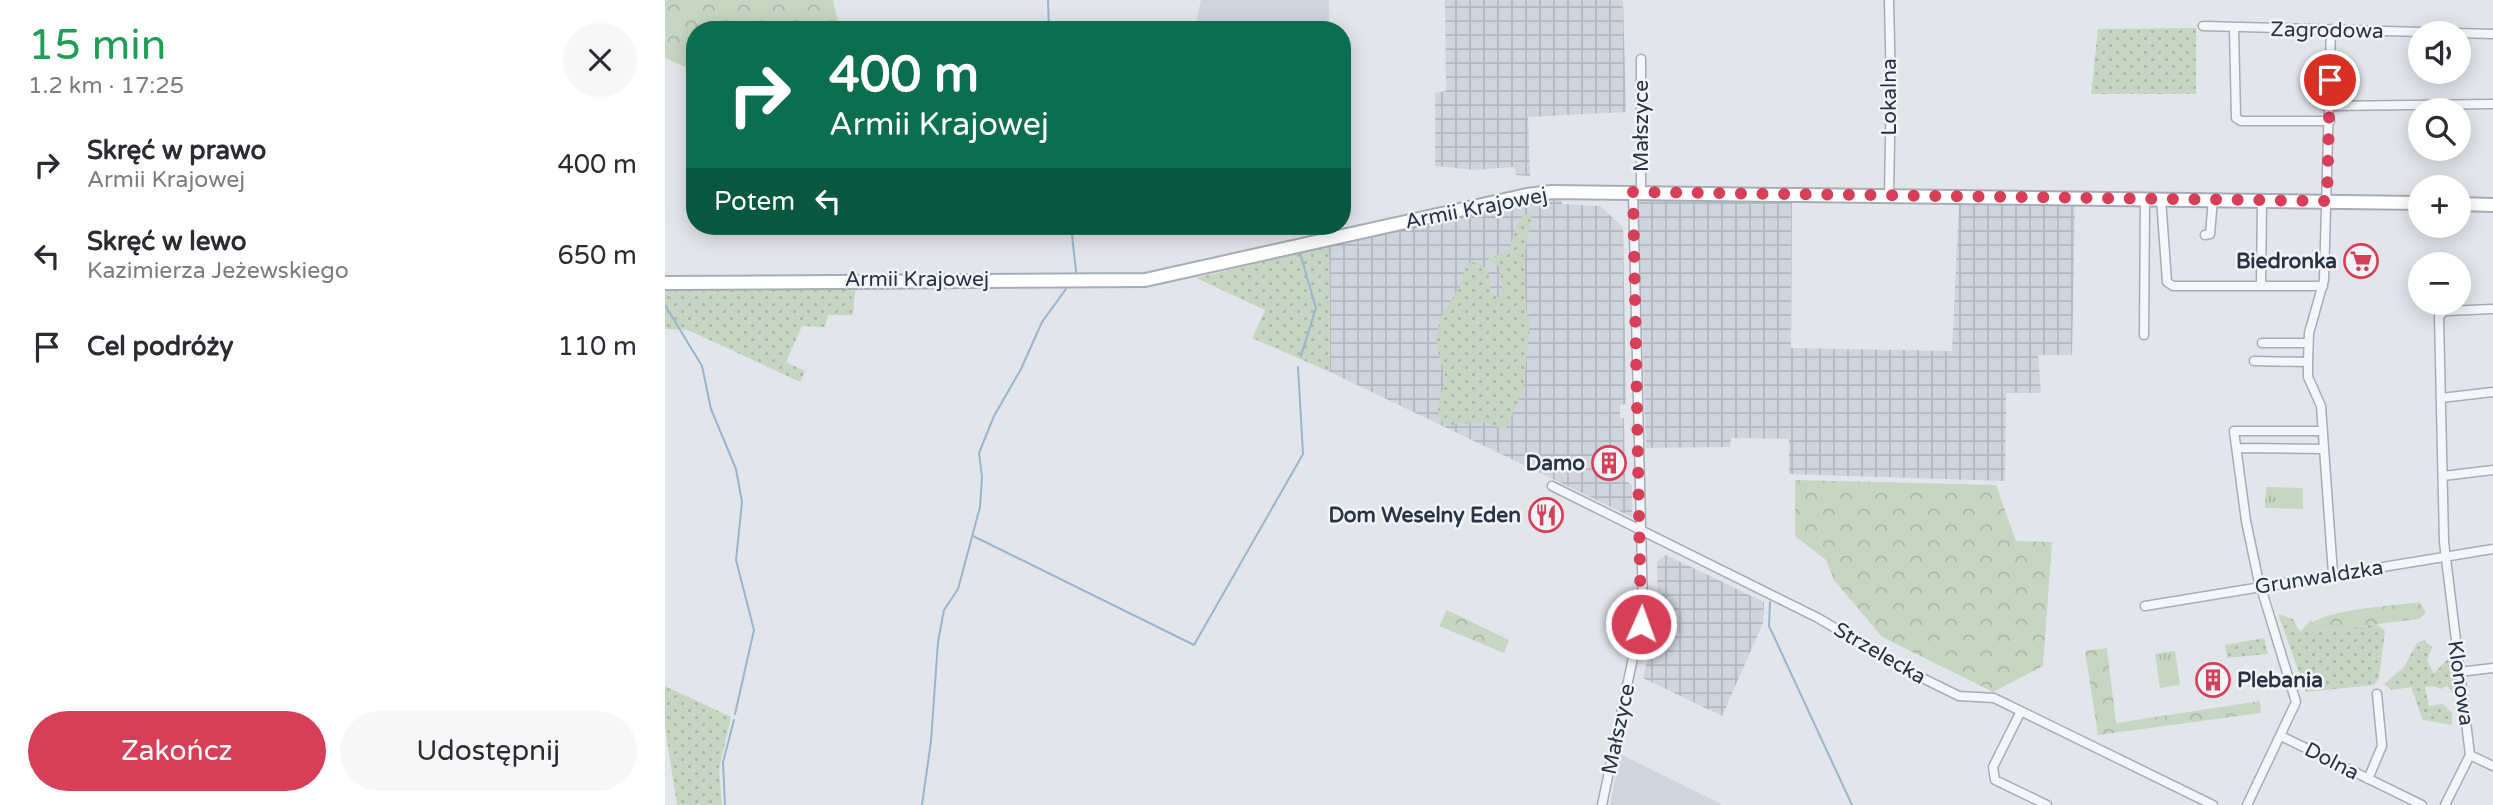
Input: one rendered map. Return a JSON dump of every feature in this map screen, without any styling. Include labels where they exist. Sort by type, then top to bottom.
[{"type":"street","name":"Lokalna","points":[[1889,0],[1889,194]]},
{"type":"street","name":"Zagrodowa","points":[[2203,26],[2493,34]]},
{"type":"street","points":[[2234,28],[2235,118],[2241,121],[2330,121]]},
{"type":"street","points":[[2331,29],[2323,286],[2308,343],[2308,377],[2321,406],[2333,574]]},
{"type":"street","name":"Małszyce","points":[[1602,805],[1641,624],[1637,192],[1641,59]]},
{"type":"street","points":[[2330,106],[2493,104]]},
{"type":"street","name":"Armii Krajowej","points":[[1351,235],[1539,193],[1889,194],[2408,203]]},
{"type":"street","points":[[2144,335],[2145,198]]},
{"type":"street","points":[[2161,198],[2167,282],[2173,286],[2323,286]]},
{"type":"street","points":[[2205,234],[2210,234],[2213,199]]},
{"type":"street","points":[[2261,286],[2262,200]]},
{"type":"street","points":[[2471,204],[2493,205]]},
{"type":"street","name":"Armii Krajowej","points":[[665,284],[1132,281],[1158,278],[1351,235]]},
{"type":"street","name":"Klonowa","points":[[2445,805],[2470,755],[2445,556],[2441,312],[2493,309]]},
{"type":"street","points":[[2262,343],[2308,343]]},
{"type":"street","points":[[2254,362],[2308,362]]},
{"type":"street","points":[[2441,398],[2493,392]]},
{"type":"street","points":[[2247,805],[2296,702],[2260,585],[2246,521],[2234,431],[2323,431]]},
{"type":"street","points":[[2237,449],[2324,449]]},
{"type":"street","points":[[2443,476],[2493,470]]},
{"type":"street","name":"Strzelecka","points":[[1552,486],[1846,633],[1910,672],[1959,696],[1994,698],[2213,805]]},
{"type":"street","name":"Grunwaldzka","points":[[2145,606],[2260,585],[2493,549]]},
{"type":"street","points":[[2459,672],[2493,667]]},
{"type":"street","points":[[2368,779],[2382,746],[2377,694]]},
{"type":"street","points":[[2021,711],[1993,767],[1993,774],[1995,780],[2047,805]]},
{"type":"street","name":"Dolna","points":[[2281,736],[2422,805]]},
{"type":"street","points":[[2470,755],[2493,766]]},
{"type":"shaded area","points":[[1201,0],[1329,0],[1329,21],[1196,21]]},
{"type":"shaded area","points":[[1445,0],[1623,0],[1626,112],[1528,117],[1530,176],[1516,175],[1514,167],[1475,170],[1435,166],[1435,93],[1446,91]]},
{"type":"shaded area","points":[[1562,199],[1562,204],[1600,206],[1623,227],[1626,404],[1620,405],[1620,418],[1624,418],[1625,481],[1632,485],[1632,517],[1330,372],[1329,246],[1536,200]]},
{"type":"shaded area","points":[[1638,201],[1792,202],[1791,348],[1952,351],[1959,203],[2075,205],[2072,355],[2038,355],[2041,393],[2006,393],[2005,481],[1789,474],[1789,439],[1731,438],[1730,447],[1646,448]]},
{"type":"shaded area","points":[[1666,555],[1764,602],[1763,623],[1722,716],[1643,678],[1658,617],[1657,561]]},
{"type":"shaded area","points":[[1620,754],[1723,805],[1610,805]]},
{"type":"green space","points":[[665,0],[833,0],[838,21],[686,21],[686,67],[665,58]]},
{"type":"green space","points":[[2196,28],[2196,94],[2091,94],[2098,29]]},
{"type":"green space","points":[[1524,214],[1532,214],[1524,256],[1526,308],[1530,326],[1523,390],[1505,430],[1483,422],[1447,425],[1439,419],[1438,405],[1446,379],[1437,349],[1440,319],[1459,288],[1467,263],[1479,262],[1488,271],[1491,292],[1497,297],[1503,295],[1499,266],[1488,260],[1487,255],[1493,257],[1509,250],[1517,224]]},
{"type":"green space","points":[[1329,246],[1330,372],[1252,338],[1265,310],[1196,278]]},
{"type":"green space","points":[[856,283],[853,315],[828,315],[825,327],[802,326],[786,362],[805,371],[800,382],[688,330],[665,329],[665,290]]},
{"type":"green space","points":[[1795,480],[1996,485],[2016,541],[2052,542],[2043,666],[1993,692],[1882,637],[1834,580],[1826,560],[1795,536]]},
{"type":"green space","points":[[2266,487],[2303,488],[2303,509],[2265,508]]},
{"type":"green space","points":[[2419,602],[2426,613],[2419,619],[2318,631],[2303,630],[2324,617],[2340,613]]},
{"type":"green space","points":[[1447,610],[1509,640],[1504,653],[1439,626]]},
{"type":"green space","points":[[2278,614],[2293,619],[2300,632],[2311,620],[2319,631],[2377,624],[2385,631],[2379,678],[2374,685],[2306,692]]},
{"type":"green space","points":[[2264,638],[2268,654],[2227,658],[2225,645]]},
{"type":"green space","points":[[2424,640],[2432,647],[2427,661],[2434,673],[2449,658],[2453,666],[2456,676],[2454,695],[2447,686],[2441,689],[2434,686],[2425,687],[2429,706],[2443,704],[2452,713],[2452,725],[2423,720],[2411,687],[2392,690],[2384,684],[2404,667],[2417,643]]},
{"type":"green space","points":[[2107,648],[2116,723],[2260,701],[2261,713],[2098,735],[2085,651]]},
{"type":"green space","points":[[2175,651],[2180,685],[2160,688],[2155,654]]},
{"type":"green space","points":[[665,686],[731,717],[719,769],[722,805],[677,805],[665,727]]},
{"type":"waterway","points":[[1048,0],[1049,21]]},
{"type":"waterway","points":[[1072,235],[1076,272]]},
{"type":"waterway","points":[[1300,253],[1316,308],[1301,356]]},
{"type":"waterway","points":[[922,805],[931,741],[938,642],[944,610],[958,589],[980,507],[982,477],[979,453],[994,416],[1021,369],[1042,322],[1066,289]]},
{"type":"waterway","points":[[665,305],[702,366],[711,409],[736,469],[742,502],[736,560],[754,630],[735,714]]},
{"type":"waterway","points":[[973,536],[1194,645],[1303,454],[1298,367]]},
{"type":"waterway","points":[[1770,602],[1769,626],[1852,805]]},
{"type":"waterway","points":[[725,805],[723,762],[734,720]]},
{"type":"place","name":"Biedronka","points":[[2361,261]]},
{"type":"place","name":"Damo","points":[[1609,463]]},
{"type":"place","name":"Dom Weselny Eden","points":[[1546,515]]},
{"type":"place","name":"Plebania","points":[[2213,680]]},
{"type":"route","points":[[1641,624],[1643,610],[1633,192],[2327,201],[2330,80]]}]
